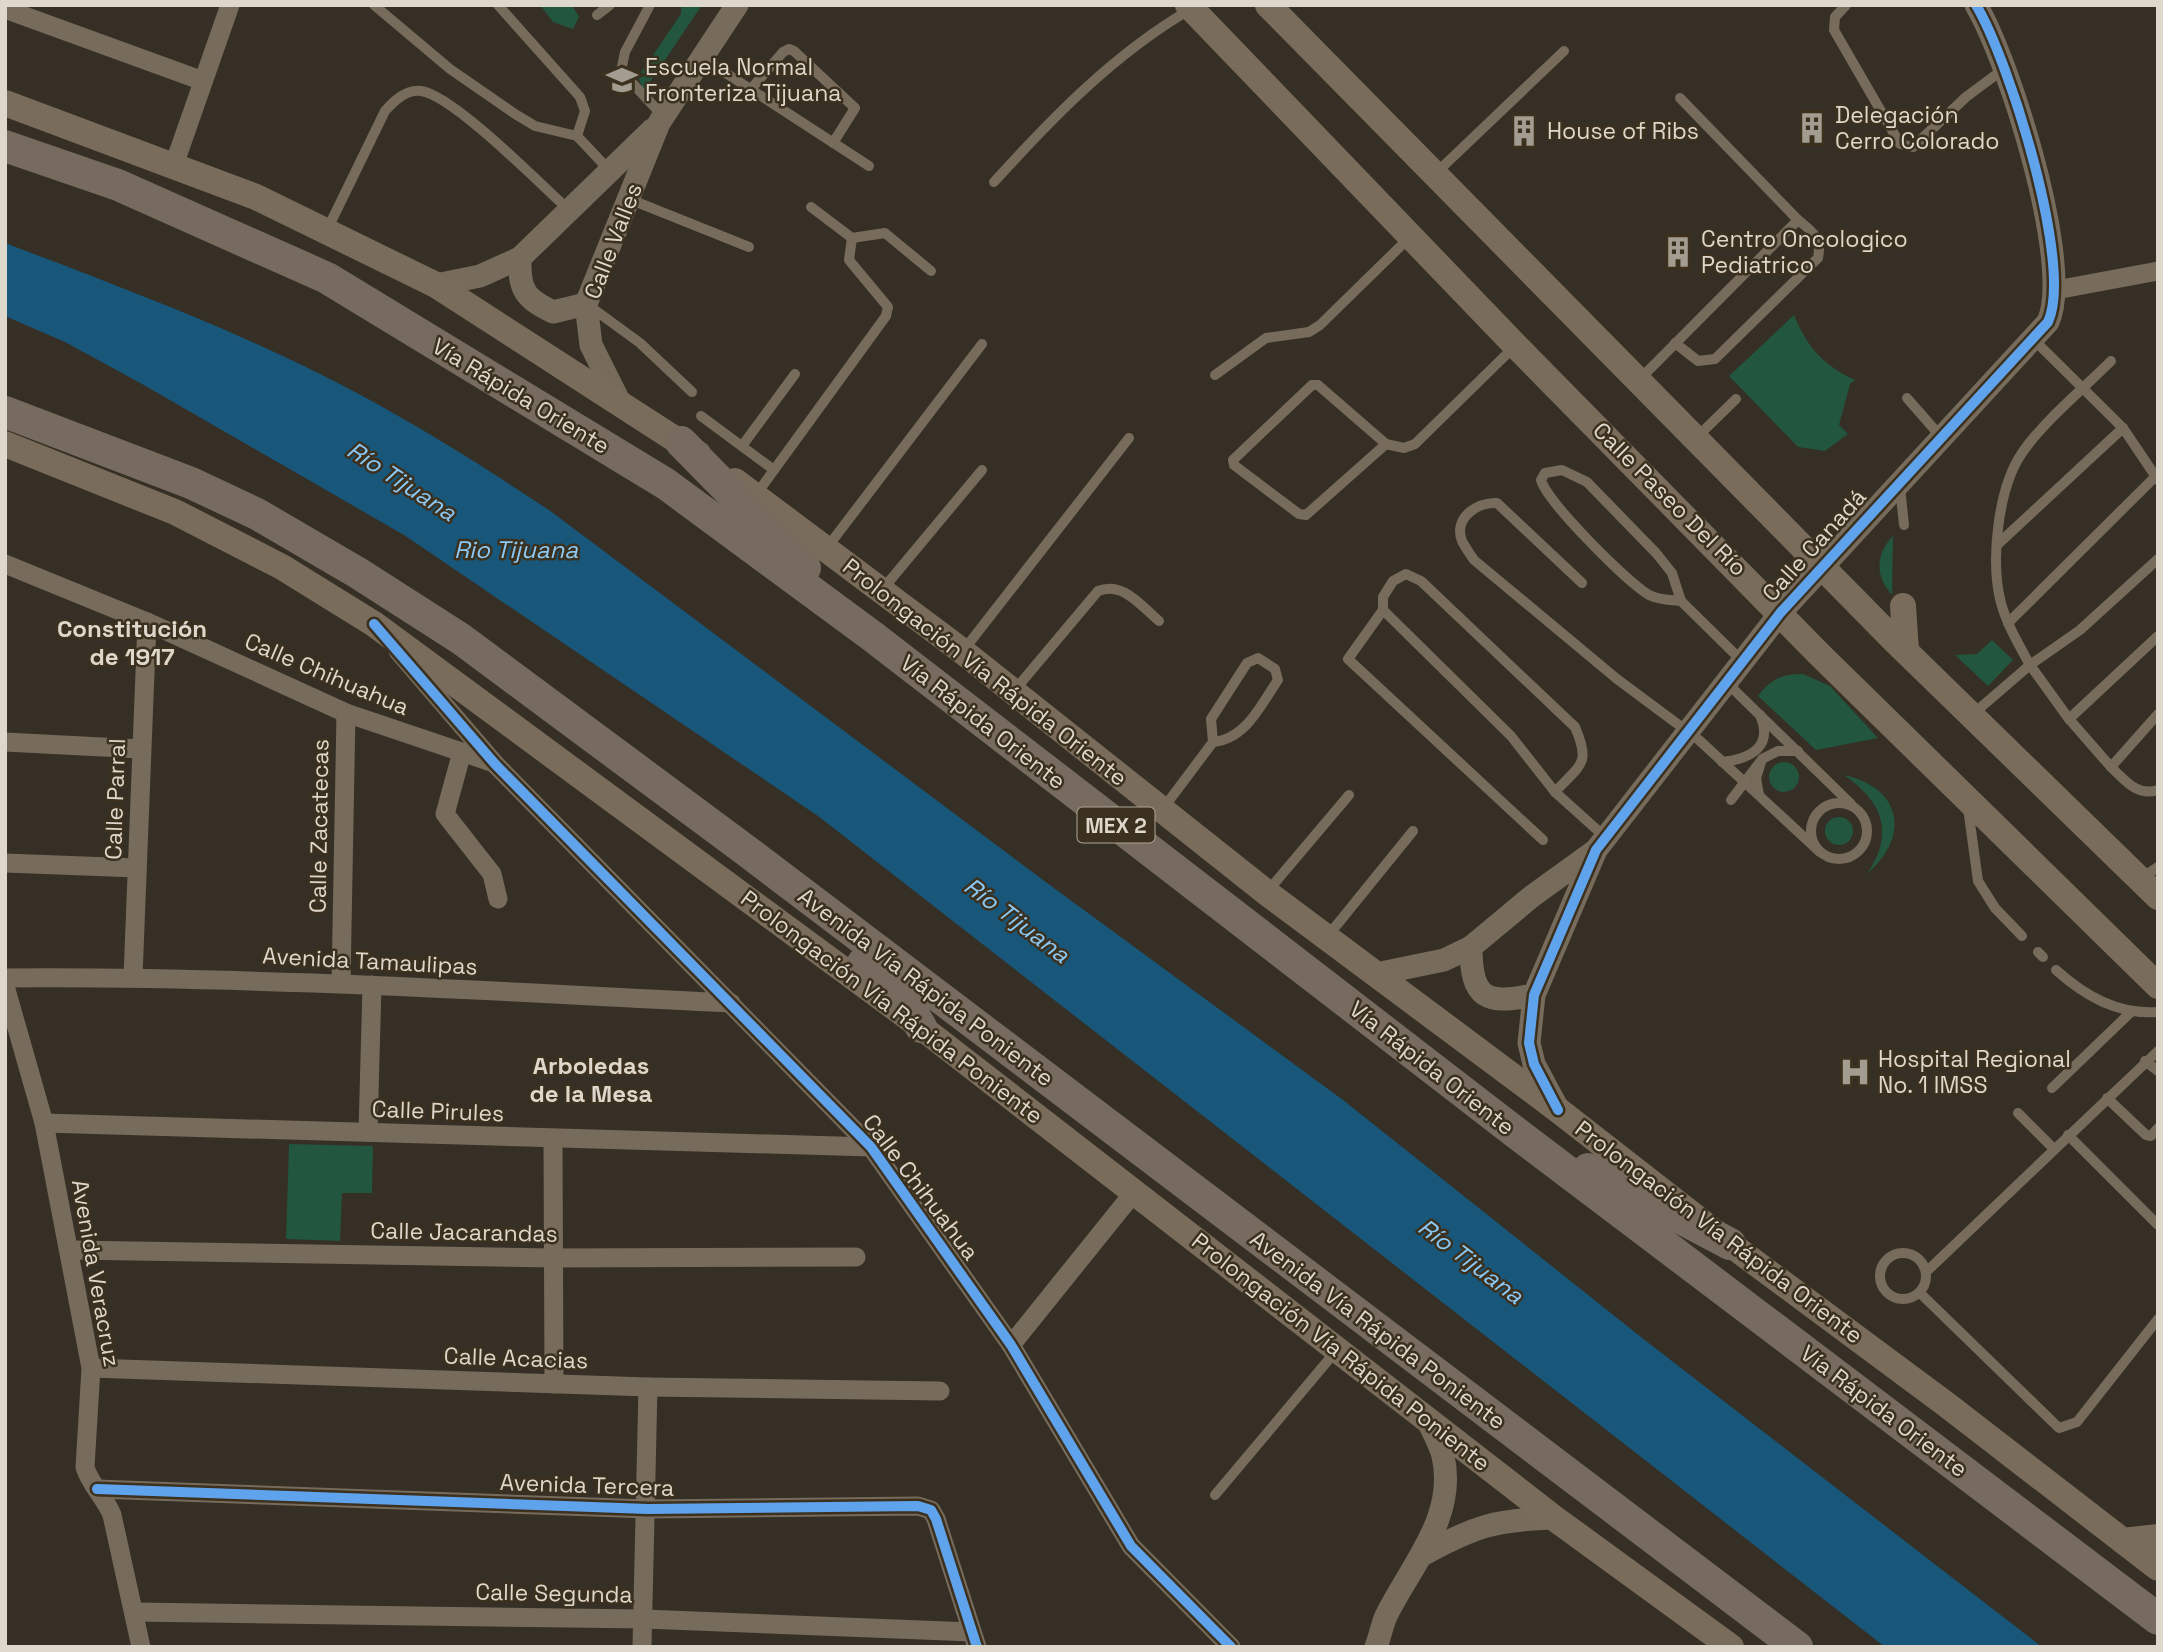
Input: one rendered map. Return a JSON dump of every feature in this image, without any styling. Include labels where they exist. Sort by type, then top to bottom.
[{"type":"highway","name":"Vía Rápida Oriente","points":[[5,146],[118,185],[327,278],[666,484],[872,636],[1515,1132],[2158,1619]]},
{"type":"highway","name":"Avenida Vía Rápida Poniente","points":[[5,412],[191,483],[257,514],[358,573],[461,639],[744,849],[1797,1647]]},
{"type":"highway","points":[[681,442],[872,636]]},
{"type":"highway","points":[[744,849],[754,868],[905,1000],[921,1027]]},
{"type":"highway","points":[[1515,1132],[1730,1244]]},
{"type":"main road","points":[[1268,5],[1906,651],[2152,881]]},
{"type":"main road","name":"Calle Paseo Del Río","points":[[1190,7],[1515,345],[2158,986]]},
{"type":"main road","name":"Prolongación Vía Rápida Oriente","points":[[5,103],[256,197],[436,285],[681,442],[962,651],[1267,893],[1558,1110],[1730,1244],[2158,1567]]},
{"type":"main road","name":"Prolongación Vía Rápida Poniente","points":[[5,444],[175,512],[282,567],[374,624],[921,1027],[1554,1518],[1731,1647]]},
{"type":"main road","points":[[1903,606],[1906,651]]},
{"type":"main road","points":[[2123,1541],[2158,1537]]},
{"type":"street","points":[[174,165],[230,5]]},
{"type":"street","name":"Calle Valles","points":[[618,400],[591,345],[586,304],[661,119],[737,5]]},
{"type":"street","name":"Calle Canadá","points":[[1558,1110],[1534,1063],[1529,1043],[1534,995],[1601,844],[1781,612],[2033,339],[2048,322],[2055,306],[2056,290],[2042,206],[2006,67],[1976,5]]},
{"type":"street","points":[[5,9],[203,81]]},
{"type":"street","name":"Calle Valles","points":[[436,285],[480,276],[520,258],[661,119]]},
{"type":"street","points":[[520,258],[522,288],[533,302],[553,312],[586,304]]},
{"type":"street","points":[[2056,290],[2158,271]]},
{"type":"street","name":"Calle Chihuahua","points":[[5,564],[147,622],[346,713],[495,764],[871,1147],[1011,1345],[1130,1546],[1231,1647]]},
{"type":"street","name":"Calle Parral","points":[[132,977],[147,622]]},
{"type":"street","points":[[374,624],[495,764]]},
{"type":"street","name":"Calle Zacatecas","points":[[341,982],[346,713]]},
{"type":"street","points":[[5,742],[141,750]]},
{"type":"street","points":[[461,752],[445,814],[492,874],[498,899]]},
{"type":"street","name":"Calle Canadá","points":[[1376,974],[1444,960],[1471,947],[1601,844]]},
{"type":"street","points":[[5,863],[138,868]]},
{"type":"street","points":[[1471,947],[1474,984],[1483,995],[1502,1002],[1534,995]]},
{"type":"street","name":"Avenida Tamaulipas","points":[[5,978],[132,977],[341,982],[731,1003]]},
{"type":"street","points":[[368,1132],[372,985]]},
{"type":"street","name":"Avenida Veracruz","points":[[5,986],[44,1123],[71,1250],[91,1368],[86,1467],[112,1515],[141,1647]]},
{"type":"street","name":"Calle Pirules","points":[[44,1123],[553,1140],[871,1147]]},
{"type":"street","points":[[553,1140],[551,1258],[554,1384]]},
{"type":"street","points":[[1011,1345],[1135,1191]]},
{"type":"street","name":"Calle Jacarandas","points":[[71,1250],[551,1258],[856,1257]]},
{"type":"street","name":"Calle Acacias","points":[[91,1368],[648,1387],[940,1391]]},
{"type":"street","points":[[642,1647],[648,1509],[648,1387]]},
{"type":"street","points":[[1376,1647],[1385,1617],[1423,1554],[1441,1512],[1446,1480],[1443,1454],[1428,1421]]},
{"type":"street","name":"Avenida Tercera","points":[[97,1489],[648,1509],[918,1506],[931,1510],[974,1639]]},
{"type":"street","points":[[1423,1554],[1463,1532],[1492,1522],[1554,1518]]},
{"type":"street","name":"Calle Segunda","points":[[135,1612],[644,1619],[974,1639]]},
{"type":"lane","points":[[374,5],[450,69],[515,114],[536,126],[577,136],[610,171]]},
{"type":"lane","points":[[498,5],[580,97],[584,111],[577,136]]},
{"type":"lane","points":[[597,15],[610,5]]},
{"type":"lane","points":[[650,5],[625,52],[621,71],[661,119]]},
{"type":"lane","points":[[1846,5],[1835,16],[1834,30],[1900,144],[1906,147],[1913,147],[1966,97],[2006,67]]},
{"type":"lane","points":[[994,183],[1037,135],[1124,54],[1190,7]]},
{"type":"lane","points":[[751,89],[783,52],[789,49],[794,51],[855,108],[833,143]]},
{"type":"lane","points":[[1435,174],[1564,51]]},
{"type":"lane","points":[[701,57],[869,166]]},
{"type":"lane","points":[[326,231],[385,111],[396,99],[421,91],[438,97],[460,113],[569,210]]},
{"type":"lane","points":[[1675,343],[1698,361],[1715,359],[1818,258],[1818,237],[1798,220],[1679,98]]},
{"type":"lane","points":[[628,199],[748,247]]},
{"type":"lane","points":[[811,206],[852,238],[885,233],[931,271]]},
{"type":"lane","points":[[1638,380],[1798,220]]},
{"type":"lane","points":[[1215,374],[1266,338],[1309,332],[1320,325],[1411,237]]},
{"type":"lane","points":[[755,496],[886,316],[888,307],[849,260],[852,238]]},
{"type":"lane","points":[[586,304],[640,342],[692,392]]},
{"type":"lane","points":[[2008,622],[2157,478],[2123,428],[2033,339]]},
{"type":"lane","points":[[826,549],[982,344]]},
{"type":"lane","points":[[1386,444],[1306,515],[1234,465],[1233,460],[1312,385],[1318,385],[1386,444],[1410,448],[1515,345]]},
{"type":"lane","points":[[2111,361],[2023,450],[2011,470],[2004,489],[1997,577],[2008,622],[2030,666],[2069,719],[2111,767],[2136,790],[2147,793],[2158,790]]},
{"type":"lane","points":[[742,446],[795,374]]},
{"type":"lane","points":[[1907,398],[1943,439]]},
{"type":"lane","points":[[1696,438],[1736,399]]},
{"type":"lane","points":[[701,416],[774,470]]},
{"type":"lane","points":[[1998,544],[2123,428]]},
{"type":"lane","points":[[962,651],[1129,438]]},
{"type":"lane","points":[[881,591],[982,470]]},
{"type":"lane","points":[[1681,601],[1660,599],[1637,585],[1552,501],[1541,480],[1545,473],[1562,470],[1587,482],[1672,573],[1681,601],[1743,662]]},
{"type":"lane","points":[[1899,483],[1904,525]]},
{"type":"lane","points":[[1582,583],[1497,503],[1484,502],[1473,508],[1461,522],[1461,539],[1474,560],[1618,679],[1688,732],[1820,852],[1828,857],[1847,858],[1862,848],[1867,839],[1866,821],[1854,806],[1727,684]]},
{"type":"lane","points":[[1973,715],[2030,666],[2080,630],[2158,559]]},
{"type":"lane","points":[[1543,840],[1348,659],[1383,610],[1383,597],[1393,581],[1406,574],[1421,581],[1575,727],[1584,755],[1581,764],[1555,792]]},
{"type":"lane","points":[[1013,692],[1098,591],[1110,586],[1119,588],[1159,621]]},
{"type":"lane","points":[[1383,610],[1511,736],[1601,844]]},
{"type":"lane","points":[[2069,719],[2158,636]]},
{"type":"lane","points":[[1162,810],[1213,742],[1211,719],[1247,663],[1258,658],[1275,669],[1278,680],[1240,733],[1228,740],[1213,742]]},
{"type":"lane","points":[[1722,762],[1741,759],[1759,750],[1765,732],[1760,713]]},
{"type":"lane","points":[[2111,767],[2158,714]]},
{"type":"lane","points":[[1731,800],[1762,759],[1778,751],[1798,751]]},
{"type":"lane","points":[[1759,796],[1756,778],[1762,759]]},
{"type":"lane","points":[[1267,893],[1349,795]]},
{"type":"lane","points":[[1966,797],[1978,881],[1995,908],[2022,936]]},
{"type":"lane","points":[[1820,852],[1811,836],[1814,818],[1827,805],[1836,802],[1854,806]]},
{"type":"lane","points":[[1327,937],[1413,831]]},
{"type":"lane","points":[[2056,970],[2086,993],[2130,1013],[2158,1012]]},
{"type":"lane","points":[[2052,1088],[2130,1013]]},
{"type":"lane","points":[[1926,1272],[1919,1259],[1905,1253],[1891,1256],[1881,1269],[1881,1284],[1891,1296],[1906,1300],[1920,1293],[1926,1272],[2158,1051]]},
{"type":"lane","points":[[2146,1061],[2158,1071]]},
{"type":"lane","points":[[2107,1098],[2146,1135],[2151,1136],[2158,1128]]},
{"type":"lane","points":[[2018,1113],[2054,1149]]},
{"type":"lane","points":[[2068,1135],[2158,1225]]},
{"type":"lane","points":[[1920,1293],[2059,1427],[2077,1422],[2158,1319]]},
{"type":"lane","points":[[1215,1495],[1337,1349]]},
{"type":"green space","points":[[540,5],[572,5],[579,17],[573,29],[553,22]]},
{"type":"green space","points":[[681,5],[702,5],[644,91],[638,77],[681,14]]},
{"type":"green space","points":[[1794,315],[1817,354],[1855,380],[1850,384],[1839,425],[1848,434],[1825,451],[1798,447],[1729,376]]},
{"type":"green space","points":[[1893,536],[1892,595],[1882,580],[1879,566],[1883,551]]},
{"type":"green space","points":[[1992,640],[2013,660],[1988,686],[1955,655],[1977,654]]},
{"type":"green space","points":[[1803,674],[1830,686],[1878,738],[1816,750],[1758,696],[1778,679]]},
{"type":"green space","points":[[1784,762],[1790,763],[1798,771],[1798,783],[1790,791],[1784,792],[1778,791],[1770,783],[1769,777],[1770,771],[1778,763]]},
{"type":"green space","points":[[1844,775],[1863,781],[1878,791],[1888,802],[1894,815],[1890,844],[1867,874],[1881,845],[1881,819],[1868,796]]},
{"type":"green space","points":[[1839,817],[1849,821],[1853,831],[1849,841],[1839,845],[1829,841],[1825,831],[1829,821]]},
{"type":"green space","points":[[289,1144],[373,1146],[372,1193],[342,1193],[340,1241],[286,1239]]},
{"type":"water","name":"Rio Tijuana","points":[[5,243],[199,319],[294,361],[407,421],[549,510],[1043,880],[1343,1100],[1646,1341],[2042,1647],[1885,1647],[818,816],[404,535],[142,384],[65,342],[5,316]]},
{"type":"cycle path","points":[[1558,1110],[1534,1064],[1529,1043],[1534,995],[1596,850],[1781,612],[2048,322],[2054,295],[2052,257],[2034,163],[2005,70],[1976,5]]},
{"type":"cycle path","points":[[374,624],[495,764],[871,1147],[1011,1345],[1131,1546],[1231,1647]]},
{"type":"cycle path","points":[[97,1489],[648,1509],[918,1506],[931,1510],[936,1519],[977,1647]]},
{"type":"place","name":"Escuela Normal Fronteriza Tijuana","points":[[622,80]]},
{"type":"place","name":"Delegación Cerro Colorado","points":[[1812,128]]},
{"type":"place","name":"House of Ribs","points":[[1524,131]]},
{"type":"place","name":"Centro Oncologico Pediatrico","points":[[1678,252]]},
{"type":"place","name":"Hospital Regional No. 1 IMSS","points":[[1855,1072]]},
{"type":"district","name":"Constitución de 1917","points":[[132,642]]},
{"type":"district","name":"Arboledas de la Mesa","points":[[591,1079]]},
{"type":"water label","name":"Río Tijuana","points":[[402,481]]},
{"type":"water label","name":"Río Tijuana","points":[[1017,920]]},
{"type":"water label","name":"Río Tijuana","points":[[1471,1261]]}]
